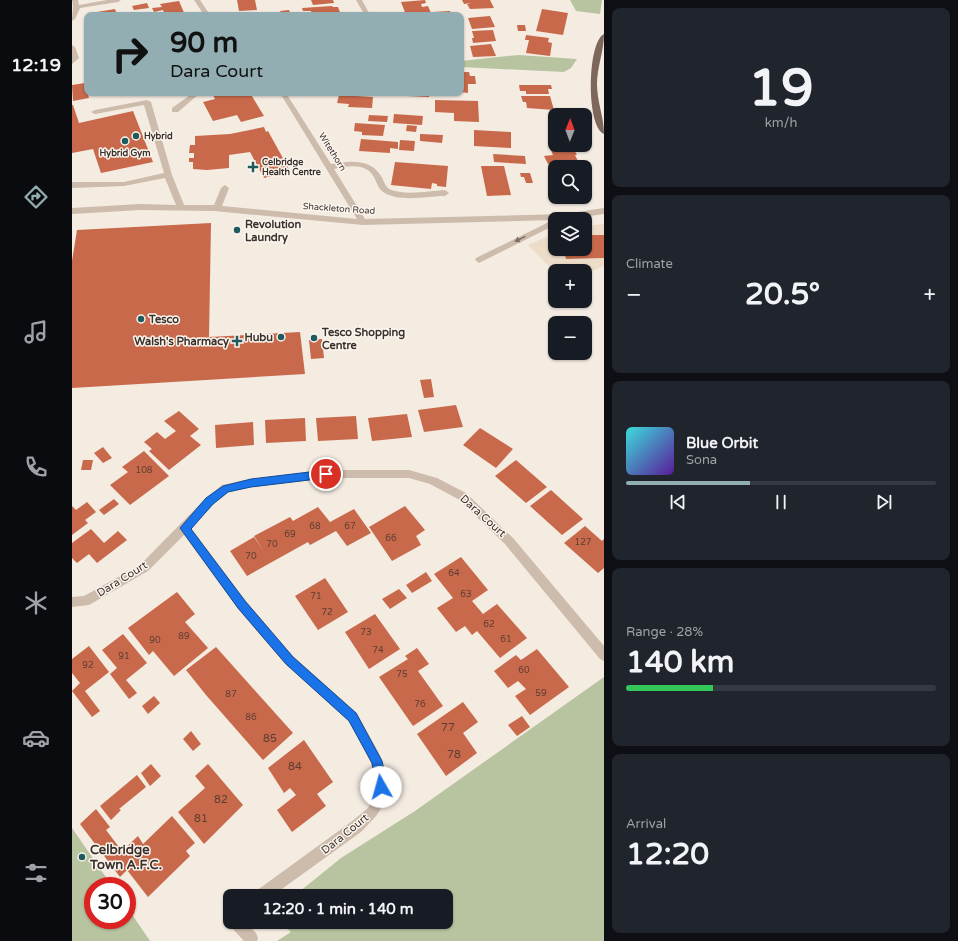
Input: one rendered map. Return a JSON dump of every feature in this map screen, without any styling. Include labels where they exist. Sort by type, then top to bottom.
[{"type":"main road","points":[[604,36],[602,49],[596,57],[592,94],[597,114],[604,132]]},
{"type":"street","points":[[72,19],[76,3],[118,0]]},
{"type":"street","points":[[197,0],[205,12]]},
{"type":"street","points":[[359,0],[365,12]]},
{"type":"street","points":[[72,47],[76,58],[72,62]]},
{"type":"street","points":[[175,110],[193,96]]},
{"type":"street","name":"Witethorn","points":[[286,96],[363,222]]},
{"type":"street","points":[[95,112],[147,102],[168,175],[180,206]]},
{"type":"street","points":[[329,167],[346,163],[358,163],[367,166],[376,174],[382,187],[396,193],[446,193]]},
{"type":"street","points":[[72,185],[124,184],[168,175]]},
{"type":"street","points":[[217,208],[224,188]]},
{"type":"street","name":"Shackleton Road","points":[[72,211],[180,206],[217,208],[363,222],[548,218]]},
{"type":"street","name":"Shackleton Road","points":[[592,213],[604,211]]},
{"type":"street","points":[[479,260],[548,226]]},
{"type":"street","name":"Dara Court","points":[[72,602],[85,602],[144,568],[218,493],[226,488],[251,483],[326,474],[409,474],[434,481],[462,496],[510,541],[604,655]]},
{"type":"street","name":"Dara Court","points":[[185,528],[242,605],[289,660],[353,717],[377,761],[381,778],[380,795],[378,804],[372,812],[356,827],[271,889]]},
{"type":"street","points":[[243,929],[251,938]]},
{"type":"green space","points":[[570,0],[602,0],[600,14],[576,11]]},
{"type":"green space","points":[[518,55],[577,59],[571,68],[564,72],[464,67],[464,61]]},
{"type":"green space","points":[[604,677],[604,941],[277,941],[291,932],[288,929],[453,929],[453,889],[303,889],[341,858],[415,811]]},
{"type":"green space","name":"Celbridge Town A.F.C.","points":[[72,828],[106,877],[84,877],[84,929],[136,929],[136,920],[150,941],[72,941]]},
{"type":"shaded area","points":[[604,224],[604,235],[592,235],[592,225]]},
{"type":"shaded area","points":[[548,236],[548,256],[565,256],[566,259],[604,258],[604,266],[592,271],[592,264],[548,265],[528,245]]},
{"type":"building","points":[[237,0],[255,0],[257,10],[239,11]]},
{"type":"building","points":[[311,0],[333,0],[334,3],[313,5]]},
{"type":"building","points":[[425,0],[426,3],[421,4],[422,7],[428,6],[431,12],[405,12],[401,2]]},
{"type":"building","points":[[462,0],[490,0],[494,8],[470,9],[467,4],[471,3],[464,4]]},
{"type":"building","points":[[179,1],[184,12],[164,12],[163,10],[154,12],[152,8],[162,7],[160,4]]},
{"type":"building","points":[[147,3],[149,8],[134,10],[132,6]]},
{"type":"building","points":[[332,6],[338,7],[340,12],[311,12],[303,11],[302,8]]},
{"type":"building","points":[[115,9],[116,12],[97,12]]},
{"type":"building","points":[[542,9],[568,13],[563,35],[536,31]]},
{"type":"building","points":[[289,10],[290,12],[280,12]]},
{"type":"building","points":[[490,16],[495,27],[472,29],[468,18]]},
{"type":"building","points":[[517,25],[525,25],[526,31],[518,31]]},
{"type":"building","points":[[493,30],[496,41],[473,43],[472,38],[474,38],[472,31]]},
{"type":"building","points":[[526,35],[549,38],[548,42],[552,43],[550,56],[526,53],[529,40],[525,40]]},
{"type":"building","points":[[491,44],[496,56],[473,57],[470,46]]},
{"type":"building","points":[[464,72],[469,72],[470,76],[475,76],[476,84],[468,84],[468,93],[464,92]]},
{"type":"building","points":[[84,83],[84,96],[88,96],[89,98],[73,101],[72,85]]},
{"type":"building","points":[[519,85],[551,85],[552,89],[548,89],[549,94],[526,94],[526,91],[520,91]]},
{"type":"building","points":[[214,96],[252,96],[264,116],[241,122],[237,115],[213,121],[203,102],[215,99]]},
{"type":"building","points":[[339,96],[373,97],[372,108],[348,107],[349,104],[337,103]]},
{"type":"building","points":[[407,96],[429,96],[429,97]]},
{"type":"building","points":[[521,96],[550,96],[553,108],[548,108],[548,110],[527,108],[526,102],[523,102]]},
{"type":"building","points":[[435,100],[478,101],[479,122],[454,121],[454,113],[435,112]]},
{"type":"building","points":[[72,105],[79,123],[133,111],[153,162],[101,173],[93,149],[72,153]]},
{"type":"building","points":[[394,114],[423,116],[422,125],[393,123]]},
{"type":"building","points":[[369,115],[388,116],[387,122],[368,121]]},
{"type":"building","points":[[355,123],[385,125],[383,136],[362,135],[362,132],[354,131]]},
{"type":"building","points":[[407,125],[417,126],[416,132],[406,131]]},
{"type":"building","points":[[264,127],[266,132],[268,131],[290,171],[264,178],[250,152],[229,155],[229,168],[207,170],[193,169],[193,162],[189,162],[189,158],[194,158],[194,153],[189,153],[190,145],[195,145],[195,136],[230,134]]},
{"type":"building","points":[[474,130],[511,132],[511,148],[474,146]]},
{"type":"building","points":[[420,134],[443,135],[442,143],[420,141]]},
{"type":"building","points":[[361,139],[398,142],[398,149],[390,148],[390,153],[359,151]]},
{"type":"building","points":[[400,140],[415,141],[414,151],[399,150]]},
{"type":"building","points":[[552,152],[575,152],[578,160],[548,160],[548,164],[544,156],[553,155]]},
{"type":"building","points":[[493,154],[525,156],[526,164],[494,162]]},
{"type":"building","points":[[395,162],[448,166],[446,187],[437,186],[437,184],[432,183],[431,189],[391,185]]},
{"type":"building","points":[[481,166],[504,166],[511,195],[487,196]]},
{"type":"building","points":[[520,173],[530,173],[533,183],[526,183],[524,177],[521,177]]},
{"type":"building","name":"Tesco","points":[[211,223],[209,337],[300,332],[305,374],[72,388],[72,261],[77,230]]},
{"type":"building","points":[[592,235],[604,235],[604,258],[566,259],[565,256],[592,256]]},
{"type":"building","points":[[322,339],[324,358],[311,359],[309,340]]},
{"type":"building","points":[[431,379],[434,397],[424,398],[420,380]]},
{"type":"building","points":[[456,405],[463,427],[424,432],[418,410]]},
{"type":"building","points":[[179,411],[199,429],[190,436],[201,445],[169,470],[149,451],[152,449],[144,442],[157,432],[165,439],[176,431],[164,421]]},
{"type":"building","points":[[407,414],[412,437],[372,441],[368,418]]},
{"type":"building","points":[[356,416],[358,439],[318,441],[316,418]]},
{"type":"building","points":[[305,418],[306,441],[266,443],[265,420]]},
{"type":"building","points":[[253,422],[254,445],[216,448],[215,425]]},
{"type":"building","points":[[480,428],[513,449],[496,468],[463,445]]},
{"type":"building","points":[[103,447],[112,458],[103,463],[94,453]]},
{"type":"building","points":[[144,451],[169,476],[130,505],[110,485],[128,472],[122,467]]},
{"type":"building","points":[[83,460],[93,460],[91,470],[81,470]]},
{"type":"building","points":[[516,460],[547,487],[526,503],[495,476]]},
{"type":"building","points":[[551,490],[583,519],[562,535],[530,506]]},
{"type":"building","points":[[114,499],[119,504],[104,515],[99,510]]},
{"type":"building","points":[[87,502],[96,512],[85,520],[88,523],[72,535],[72,506],[76,510]]},
{"type":"building","points":[[405,506],[425,530],[416,536],[421,545],[392,561],[369,527]]},
{"type":"building","points":[[318,507],[330,522],[354,509],[371,533],[347,546],[336,531],[310,545],[308,542],[247,576],[230,551],[254,537],[263,550],[254,536],[290,517],[293,521]]},
{"type":"building","points":[[585,526],[602,541],[604,539],[604,568],[598,573],[564,543]]},
{"type":"building","points":[[91,529],[104,543],[118,531],[127,540],[97,563],[89,554],[77,563],[72,558],[72,543]]},
{"type":"building","points":[[461,557],[488,590],[472,601],[483,614],[497,604],[527,638],[500,658],[477,631],[472,635],[465,626],[456,632],[437,608],[453,598],[434,574]]},
{"type":"building","points":[[426,572],[432,581],[412,593],[406,585]]},
{"type":"building","points":[[325,578],[348,612],[318,630],[295,596]]},
{"type":"building","points":[[399,589],[407,598],[390,609],[382,599]]},
{"type":"building","points":[[177,592],[195,614],[185,622],[208,648],[174,676],[153,651],[149,655],[128,628]]},
{"type":"building","points":[[375,614],[400,649],[369,669],[345,632]]},
{"type":"building","points":[[123,634],[147,663],[126,680],[137,693],[129,699],[110,674],[117,668],[102,650]]},
{"type":"building","points":[[89,646],[109,672],[85,691],[100,711],[92,717],[72,691],[80,683],[72,673],[72,659]]},
{"type":"building","points":[[216,647],[293,733],[263,760],[186,670]]},
{"type":"building","points":[[417,648],[429,664],[418,671],[443,706],[413,726],[379,677],[408,659],[405,656]]},
{"type":"building","points":[[537,649],[569,687],[530,715],[515,696],[526,689],[518,681],[508,688],[494,671],[516,655],[521,660]]},
{"type":"building","points":[[154,696],[160,703],[148,714],[142,706]]},
{"type":"building","points":[[463,702],[478,722],[463,733],[477,753],[446,776],[417,734]]},
{"type":"building","points":[[522,716],[530,727],[517,736],[508,725]]},
{"type":"building","points":[[191,731],[201,744],[193,751],[183,739]]},
{"type":"building","points":[[304,740],[333,782],[317,794],[326,806],[292,832],[277,810],[296,795],[290,788],[284,793],[268,768]]},
{"type":"building","points":[[151,764],[161,776],[150,786],[141,773]]},
{"type":"building","points":[[208,764],[243,805],[204,844],[178,812],[205,788],[195,776]]},
{"type":"building","points":[[137,775],[146,787],[119,809],[121,810],[111,820],[100,806]]},
{"type":"building","points":[[96,809],[110,827],[106,830],[122,851],[138,836],[143,844],[172,816],[195,843],[186,851],[190,856],[148,897],[136,882],[136,877],[132,877],[127,870],[120,877],[80,824]]},
{"type":"place","name":"Hybrid","points":[[136,136]]},
{"type":"place","name":"Hybrid Gym","points":[[125,141]]},
{"type":"place","name":"Celbridge Health Centre","points":[[253,167]]},
{"type":"place","name":"Revolution Laundry","points":[[237,230]]},
{"type":"place","name":"Tesco","points":[[141,319]]},
{"type":"place","name":"Hubu","points":[[281,337]]},
{"type":"place","name":"Tesco Shopping Centre","points":[[314,338]]},
{"type":"place","name":"Walsh's Pharmacy","points":[[237,341]]},
{"type":"place","name":"Celbridge Town A.F.C.","points":[[82,857]]},
{"type":"route","points":[[326,474],[251,483],[226,488],[218,493],[185,528],[242,605],[289,660],[353,717],[377,761],[381,778],[381,787]]}]
